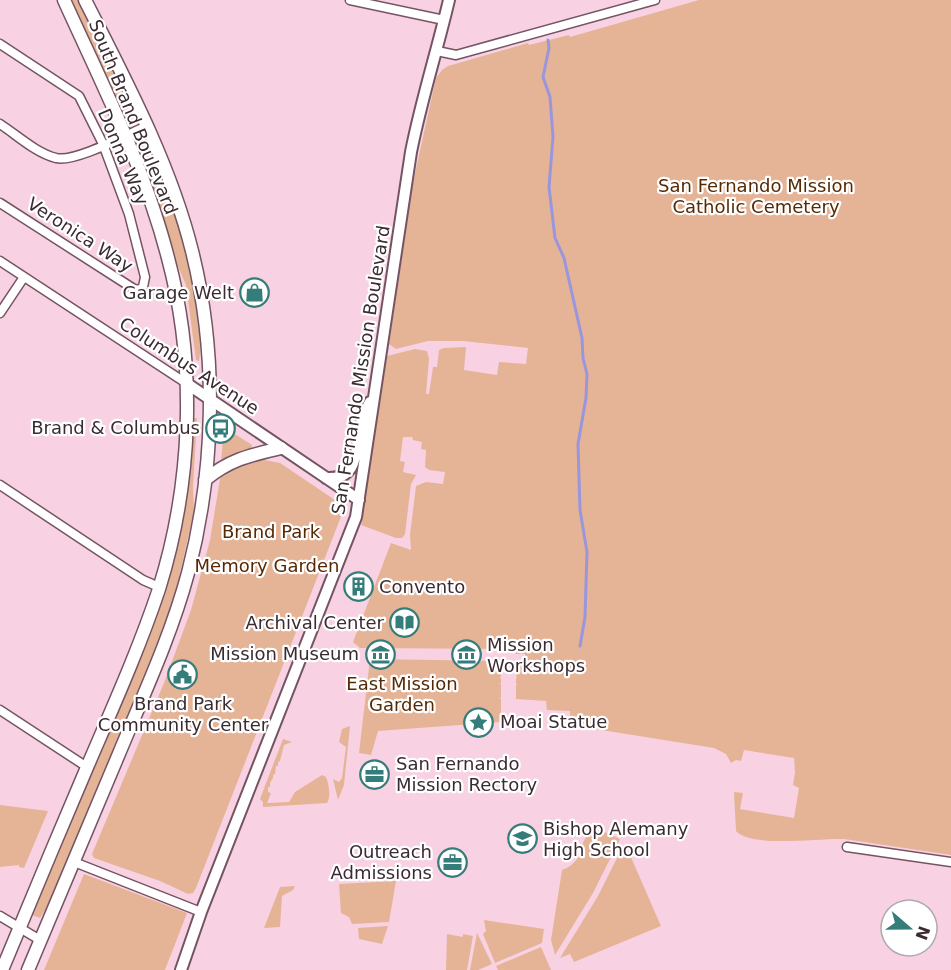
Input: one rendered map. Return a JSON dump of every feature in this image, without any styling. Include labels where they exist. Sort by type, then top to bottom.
[{"type":"main road","name":"South Brand Boulevard","points":[[2,970],[130,666],[159,587],[172,540],[180,497],[186,429],[186,383],[180,314],[168,259],[144,183],[64,0]]},
{"type":"main road","name":"South Brand Boulevard","points":[[28,970],[170,627],[195,543],[205,480],[209,420],[208,350],[192,251],[181,214],[147,126],[85,0]]},
{"type":"main road","name":"San Fernando Mission Boulevard","points":[[181,970],[201,912],[352,530],[359,500],[413,143],[449,0]]},
{"type":"main road","name":"Columbus Avenue","points":[[186,383],[359,500]]},
{"type":"main road","points":[[326,478],[344,476],[353,465],[363,417],[374,394]]},
{"type":"main road","points":[[205,480],[232,461],[281,448]]},
{"type":"street","points":[[350,0],[444,20]]},
{"type":"street","points":[[437,51],[456,55],[655,0]]},
{"type":"street","name":"Donna Way","points":[[0,44],[79,96],[103,144],[129,213],[145,277],[143,288]]},
{"type":"street","points":[[0,124],[44,154],[57,159],[73,159],[147,126]]},
{"type":"street","name":"Veronica Way","points":[[0,203],[134,289],[143,288]]},
{"type":"street","name":"Columbus Avenue","points":[[0,261],[186,383]]},
{"type":"street","points":[[0,313],[24,277]]},
{"type":"street","points":[[0,485],[143,580],[159,587]]},
{"type":"street","points":[[0,710],[87,768]]},
{"type":"street","points":[[847,847],[951,862]]},
{"type":"street","points":[[74,862],[201,912]]},
{"type":"street","points":[[0,916],[40,940]]},
{"type":"green space","points":[[72,0],[78,0],[115,71],[127,101],[130,117],[125,118]]},
{"type":"green space","name":"San Fernando Mission Catholic Cemetery","points":[[699,0],[951,0],[951,855],[844,839],[770,841],[744,836],[736,831],[734,792],[743,793],[740,809],[794,818],[799,788],[793,785],[794,758],[744,750],[741,761],[736,760],[731,763],[726,754],[714,748],[570,725],[570,711],[547,710],[546,701],[516,699],[517,662],[525,662],[525,654],[516,654],[516,649],[360,648],[353,642],[391,543],[411,550],[410,535],[416,486],[426,482],[443,484],[445,472],[429,470],[425,467],[426,450],[421,449],[422,442],[413,440],[412,437],[403,437],[400,461],[405,462],[403,472],[416,475],[411,484],[405,534],[402,538],[396,538],[361,525],[387,356],[415,349],[427,351],[429,359],[426,394],[429,394],[433,367],[437,367],[439,350],[444,348],[466,347],[464,370],[497,375],[499,362],[526,364],[528,348],[463,341],[428,341],[396,349],[389,344],[412,187],[436,78],[448,66],[528,43],[529,45],[569,35],[570,37]]},
{"type":"green space","points":[[141,143],[161,190],[173,210],[183,240],[197,308],[199,361],[196,360],[186,285],[175,260],[157,196],[138,148],[137,144]]},
{"type":"green space","points":[[193,418],[197,418],[194,511],[175,595],[154,653],[46,909],[40,918],[32,915],[147,640]]},
{"type":"green space","points":[[224,427],[252,445],[251,450],[221,461]]},
{"type":"green space","name":"Brand Park","points":[[265,460],[280,463],[341,504],[344,509],[196,888],[193,893],[188,894],[160,881],[94,858],[92,854],[164,683],[191,610],[210,540],[220,479],[229,471],[240,466]]},
{"type":"green space","name":"East Mission Garden","points":[[370,659],[501,661],[499,672],[501,672],[501,677],[499,678],[501,678],[501,683],[499,683],[501,684],[501,698],[499,699],[501,699],[501,722],[378,731],[371,755],[359,753]]},
{"type":"green space","points":[[350,726],[344,785],[338,800],[333,779],[339,782],[342,778],[346,747],[339,742],[342,729]]},
{"type":"green space","points":[[283,739],[292,742],[284,745],[280,761],[276,766],[270,787],[268,787],[268,792],[271,793],[267,803],[289,802],[295,792],[322,775],[326,777],[329,787],[327,803],[263,807],[260,799]]},
{"type":"green space","points":[[0,805],[48,811],[24,868],[19,865],[0,867]]},
{"type":"green space","points":[[600,830],[620,839],[593,893],[555,955],[551,940],[562,870],[571,866],[576,860],[587,836]]},
{"type":"green space","points":[[627,848],[661,926],[574,962],[570,954],[560,958],[598,896],[620,852]]},
{"type":"green space","points":[[84,874],[187,913],[165,970],[44,970]]},
{"type":"green space","points":[[396,881],[389,922],[352,924],[349,917],[341,913],[339,884]]},
{"type":"green space","points":[[295,886],[293,890],[282,896],[280,927],[264,928],[280,887]]},
{"type":"green space","points":[[484,920],[544,929],[542,943],[495,963],[483,934],[486,931]]},
{"type":"green space","points":[[388,926],[382,944],[359,939],[358,928]]},
{"type":"green space","points":[[477,933],[492,964],[478,970],[470,970]]},
{"type":"green space","points":[[447,934],[473,936],[467,970],[446,970]]},
{"type":"green space","points":[[541,947],[551,970],[498,970],[496,966]]},
{"type":"waterway","points":[[548,40],[549,48],[543,77],[550,97],[553,137],[549,187],[555,238],[564,258],[582,338],[587,374],[586,398],[578,444],[580,510],[587,552],[585,617],[580,646]]},
{"type":"place","name":"Garage Welt","points":[[255,293]]},
{"type":"place","name":"Brand & Columbus","points":[[221,428]]},
{"type":"place","name":"Convento","points":[[358,587]]},
{"type":"place","name":"Archival Center","points":[[405,623]]},
{"type":"place","name":"Mission Museum","points":[[380,654]]},
{"type":"place","name":"Mission Workshops","points":[[466,655]]},
{"type":"place","name":"Brand Park Community Center","points":[[183,675]]},
{"type":"place","name":"Moai Statue","points":[[479,722]]},
{"type":"place","name":"San Fernando Mission Rectory","points":[[375,774]]},
{"type":"place","name":"Bishop Alemany High School","points":[[522,839]]},
{"type":"place","name":"Outreach Admissions","points":[[453,862]]},
{"type":"park label","name":"Memory Garden","points":[[267,566]]}]
